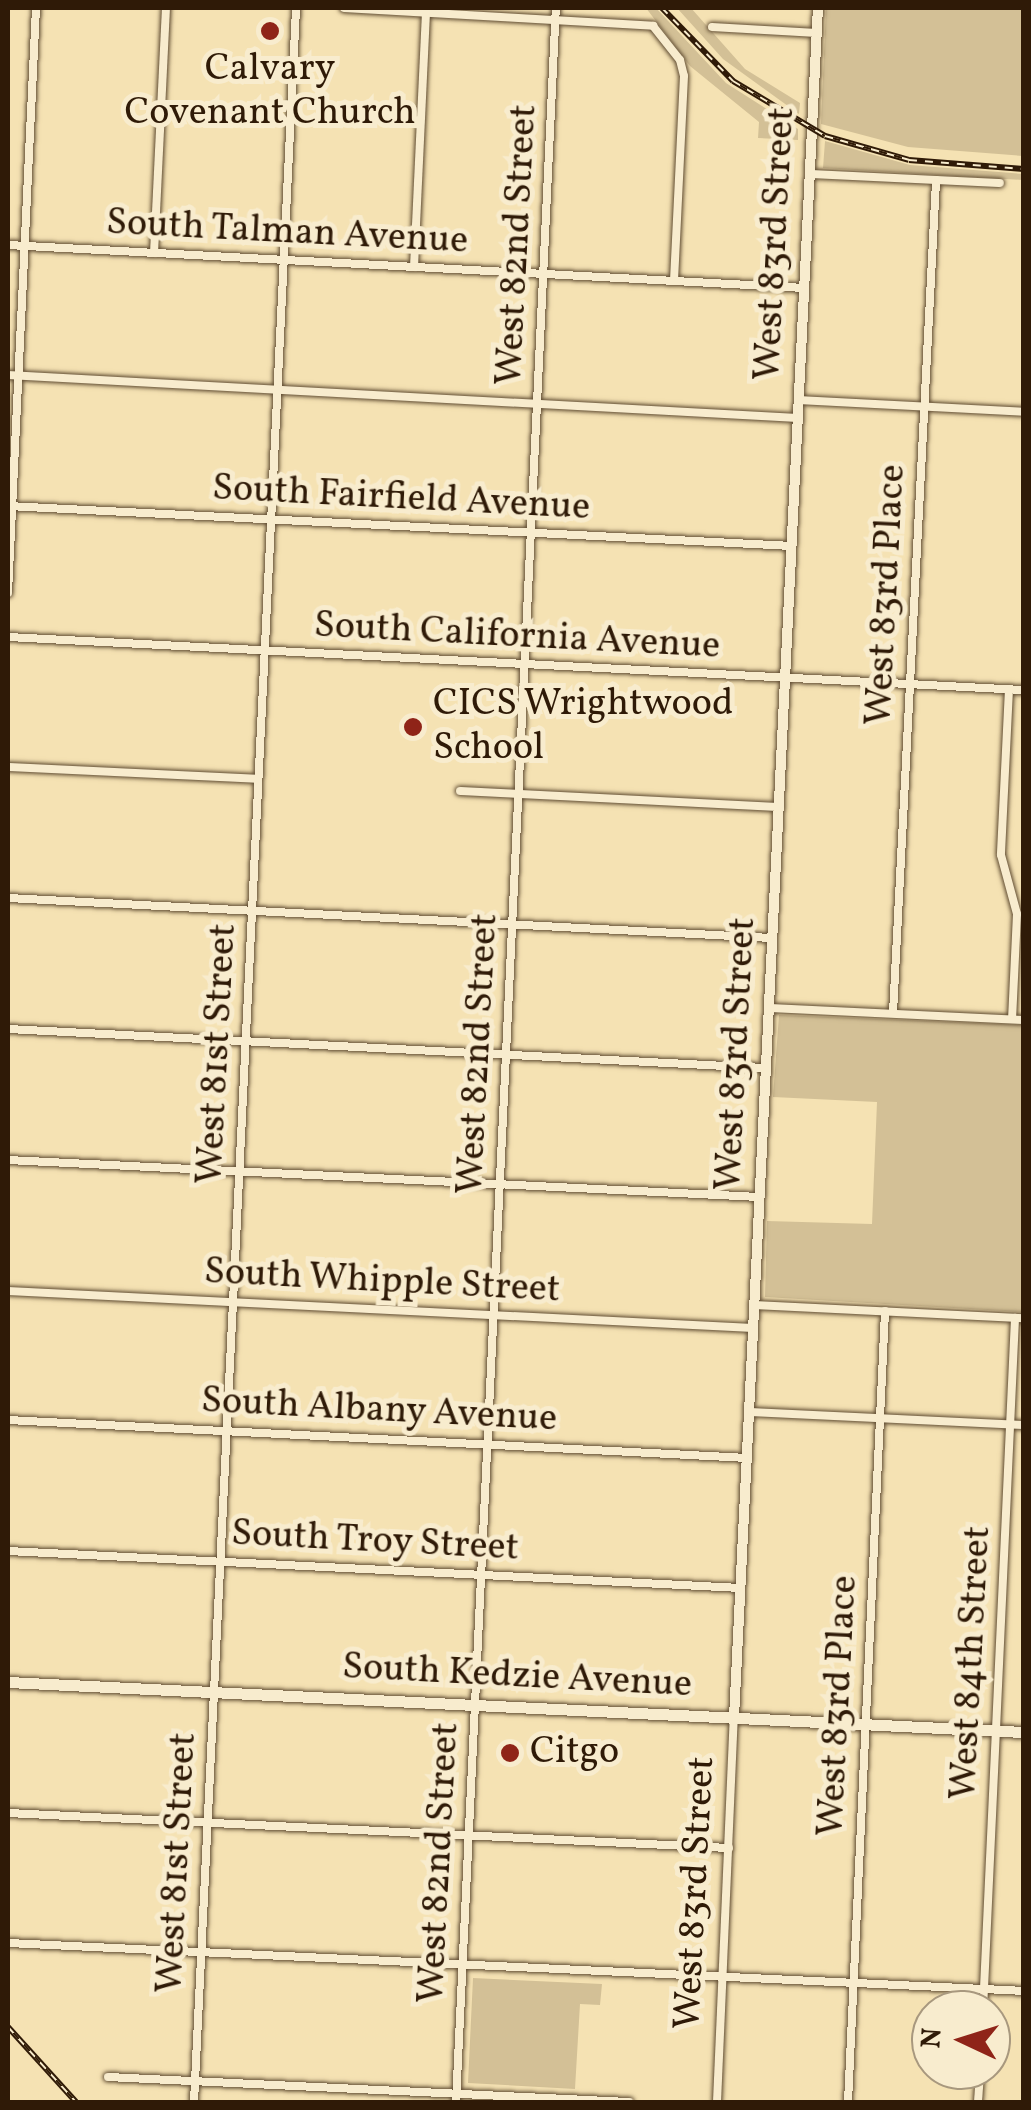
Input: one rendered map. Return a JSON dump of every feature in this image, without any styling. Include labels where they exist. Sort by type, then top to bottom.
[{"type":"main road","name":"South Kedzie Avenue","points":[[8,1682],[1024,1732]]},
{"type":"street","points":[[8,593],[36,8]]},
{"type":"street","points":[[154,253],[166,8]]},
{"type":"street","name":"West 81st Street","points":[[194,2102],[296,8]]},
{"type":"street","points":[[344,8],[649,24],[682,64],[674,281]]},
{"type":"street","name":"West 82nd Street","points":[[456,2099],[556,8]]},
{"type":"street","name":"West 83rd Street","points":[[717,2102],[818,8]]},
{"type":"street","points":[[414,267],[426,12]]},
{"type":"street","points":[[712,27],[817,33]]},
{"type":"street","points":[[810,174],[1000,183]]},
{"type":"street","name":"West 83rd Place","points":[[893,1013],[936,180]]},
{"type":"street","name":"South Talman Avenue","points":[[8,245],[804,288]]},
{"type":"street","points":[[8,375],[798,418]]},
{"type":"street","points":[[798,400],[1024,412]]},
{"type":"street","name":"South Fairfield Avenue","points":[[10,506],[791,546]]},
{"type":"street","name":"South California Avenue","points":[[8,638],[1024,690]]},
{"type":"street","points":[[1009,690],[1001,855],[1017,914],[1012,1019]]},
{"type":"street","points":[[8,767],[258,779]]},
{"type":"street","points":[[460,792],[779,807]]},
{"type":"street","points":[[8,898],[772,938]]},
{"type":"street","points":[[769,1008],[1024,1020]]},
{"type":"street","points":[[8,1029],[766,1068]]},
{"type":"street","points":[[8,1160],[760,1197]]},
{"type":"street","name":"South Whipple Street","points":[[8,1291],[753,1328]]},
{"type":"street","points":[[754,1305],[1019,1318]]},
{"type":"street","name":"West 83rd Place","points":[[848,2102],[885,1311]]},
{"type":"street","name":"West 84th Street","points":[[984,1990],[1010,1424],[1019,1318]]},
{"type":"street","points":[[749,1412],[1024,1425]]},
{"type":"street","name":"South Albany Avenue","points":[[8,1420],[747,1458]]},
{"type":"street","name":"South Troy Street","points":[[8,1551],[740,1588]]},
{"type":"street","points":[[8,1813],[729,1848]]},
{"type":"street","points":[[8,1942],[984,1990]]},
{"type":"street","points":[[108,2076],[456,2099],[629,2102]]},
{"type":"shaded area","points":[[646,8],[656,8],[726,83],[798,129],[798,140],[758,138],[759,122],[690,66]]},
{"type":"shaded area","points":[[677,8],[691,8],[745,69],[800,103],[799,114],[723,59]]},
{"type":"shaded area","points":[[826,8],[1023,8],[1023,156],[908,147],[821,124]]},
{"type":"shaded area","points":[[825,141],[910,165],[1023,174],[1023,180],[823,168]]},
{"type":"shaded area","points":[[779,1015],[1023,1025],[1023,1312],[765,1297],[767,1221],[872,1224],[877,1102],[773,1097]]},
{"type":"shaded area","points":[[473,1978],[602,1984],[600,2005],[580,2004],[575,2089],[468,2083]]},
{"type":"railway","points":[[662,8],[733,81],[825,136],[909,160],[1024,169]]},
{"type":"railway","points":[[8,2027],[76,2102]]},
{"type":"place","name":"Calvary Covenant Church","points":[[270,31]]},
{"type":"place","name":"CICS Wrightwood School","points":[[413,727]]},
{"type":"place","name":"Citgo","points":[[510,1753]]}]
